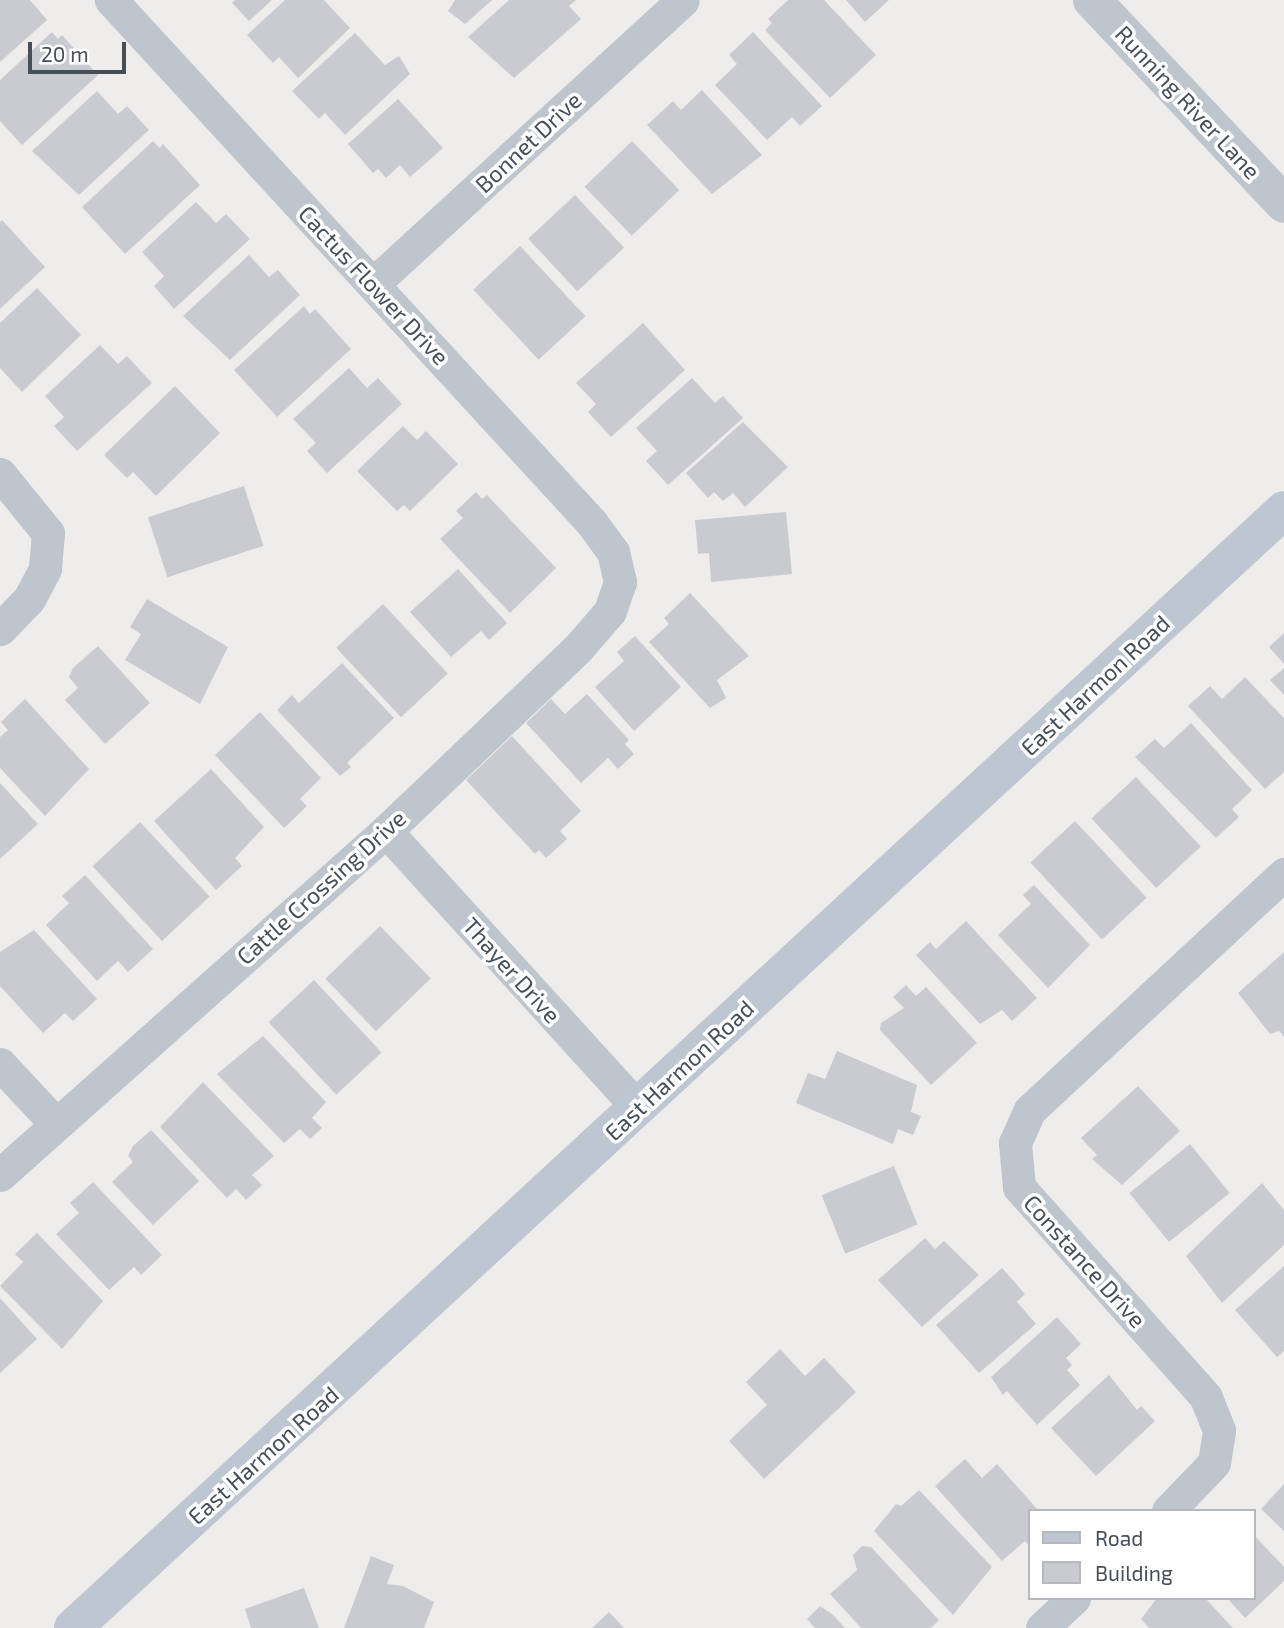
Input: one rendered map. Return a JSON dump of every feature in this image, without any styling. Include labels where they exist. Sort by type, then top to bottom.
[{"type":"main road","name":"East Harmon Road","points":[[73,1628],[1284,510]]},
{"type":"street","name":"Cactus Flower Drive","points":[[111,0],[592,523],[613,552],[620,582]]},
{"type":"street","name":"Running River Lane","points":[[1092,0],[1284,204]]},
{"type":"street","name":"Bonnet Drive","points":[[373,284],[667,5]]},
{"type":"street","points":[[0,474],[48,533],[45,569],[29,599],[0,629]]},
{"type":"street","name":"Cattle Crossing Drive","points":[[0,1175],[55,1123],[386,831],[578,648],[610,611],[620,582]]},
{"type":"street","name":"Thayer Drive","points":[[386,831],[638,1108]]},
{"type":"street","name":"Constance Drive","points":[[1170,1509],[1213,1463],[1219,1430],[1206,1397],[1019,1187],[1015,1143],[1030,1110],[1284,874]]},
{"type":"street","points":[[0,1064],[55,1123]]},
{"type":"street","points":[[1042,1628],[1072,1600]]},
{"type":"building","points":[[0,0],[30,0],[47,20],[0,62]]},
{"type":"building","points":[[235,0],[272,0],[249,21],[232,3]]},
{"type":"building","points":[[285,0],[324,0],[350,28],[298,78],[279,57],[273,63],[247,35]]},
{"type":"building","points":[[455,0],[492,0],[465,24],[448,11]]},
{"type":"building","points":[[509,0],[576,0],[569,6],[581,19],[514,78],[468,37]]},
{"type":"building","points":[[788,0],[824,0],[876,55],[830,98],[765,30],[772,23],[768,19]]},
{"type":"building","points":[[846,0],[889,0],[865,22]]},
{"type":"building","points":[[52,32],[58,39],[62,35],[98,75],[22,145],[0,121],[0,80]]},
{"type":"building","points":[[753,32],[822,106],[800,126],[792,117],[767,140],[715,85],[737,64],[729,55]]},
{"type":"building","points":[[355,33],[385,65],[399,56],[410,74],[345,135],[325,113],[319,119],[292,91]]},
{"type":"building","points":[[702,90],[762,155],[712,194],[647,125],[673,101],[681,110]]},
{"type":"building","points":[[97,91],[118,114],[127,106],[149,130],[79,195],[32,151]]},
{"type":"building","points":[[398,99],[443,148],[410,177],[400,165],[386,178],[378,169],[373,173],[348,144]]},
{"type":"building","points":[[153,141],[160,148],[163,144],[200,185],[125,254],[82,207]]},
{"type":"building","points":[[632,141],[679,190],[632,236],[585,187]]},
{"type":"building","points":[[575,195],[624,248],[577,291],[528,239]]},
{"type":"building","points":[[196,202],[216,223],[226,214],[250,239],[174,309],[154,286],[164,276],[142,252]]},
{"type":"building","points":[[2,220],[45,267],[0,309],[0,222]]},
{"type":"building","points":[[520,246],[585,316],[539,360],[473,290]]},
{"type":"building","points":[[249,255],[269,277],[278,270],[300,295],[230,360],[183,316]]},
{"type":"building","points":[[37,288],[81,335],[22,392],[0,368],[0,323]]},
{"type":"building","points":[[304,306],[310,314],[315,309],[351,349],[277,417],[234,370]]},
{"type":"building","points":[[643,323],[685,370],[611,437],[588,412],[596,404],[576,383]]},
{"type":"building","points":[[100,345],[118,364],[127,356],[152,383],[77,451],[54,426],[64,417],[45,396]]},
{"type":"building","points":[[349,368],[367,388],[378,378],[402,404],[327,473],[307,451],[316,443],[293,419]]},
{"type":"building","points":[[692,378],[715,403],[723,396],[743,418],[668,485],[646,461],[657,451],[636,428]]},
{"type":"building","points":[[175,386],[220,433],[156,496],[133,472],[127,478],[104,455]]},
{"type":"building","points":[[743,422],[788,467],[745,507],[733,493],[723,501],[714,492],[708,498],[686,473]]},
{"type":"building","points":[[403,426],[417,440],[426,431],[458,464],[410,511],[404,505],[397,511],[357,471]]},
{"type":"building","points":[[244,486],[263,546],[167,577],[148,517]]},
{"type":"building","points":[[476,492],[482,499],[487,495],[556,568],[510,613],[440,539],[463,518],[456,511]]},
{"type":"building","points":[[786,512],[792,574],[711,582],[709,553],[698,554],[695,520]]},
{"type":"building","points":[[458,569],[507,623],[489,640],[481,631],[451,657],[410,612]]},
{"type":"building","points":[[690,593],[749,656],[717,680],[726,698],[710,708],[649,642],[669,624],[664,618]]},
{"type":"building","points":[[147,599],[228,647],[200,704],[125,660],[141,634],[130,627]]},
{"type":"building","points":[[383,604],[448,673],[401,717],[336,648]]},
{"type":"building","points":[[1284,633],[1284,664],[1269,647]]},
{"type":"building","points":[[635,636],[681,687],[634,731],[595,687],[624,661],[617,652]]},
{"type":"building","points":[[98,646],[150,703],[105,744],[65,700],[78,688],[69,677],[73,668]]},
{"type":"building","points":[[342,663],[394,718],[347,763],[351,767],[340,776],[277,710],[292,695],[299,703]]},
{"type":"building","points":[[1284,668],[1284,695],[1270,680]]},
{"type":"building","points":[[1245,677],[1284,718],[1284,772],[1265,789],[1188,706],[1210,686],[1222,699]]},
{"type":"building","points":[[587,694],[629,740],[625,744],[634,754],[618,769],[608,758],[581,783],[526,723],[551,699],[565,714]]},
{"type":"building","points":[[25,699],[89,769],[45,816],[0,768],[0,737],[8,730],[1,722]]},
{"type":"building","points":[[260,712],[321,778],[300,799],[307,806],[284,828],[215,755]]},
{"type":"building","points":[[1191,723],[1252,790],[1232,809],[1239,817],[1216,838],[1135,757],[1155,739],[1164,748]]},
{"type":"building","points":[[512,736],[581,811],[560,831],[567,839],[546,858],[539,850],[535,854],[466,780]]},
{"type":"building","points":[[211,769],[264,827],[235,858],[242,866],[216,890],[154,821]]},
{"type":"building","points":[[1136,777],[1201,846],[1156,888],[1091,819]]},
{"type":"building","points":[[0,783],[38,824],[0,859]]},
{"type":"building","points":[[1075,821],[1147,898],[1102,939],[1030,863]]},
{"type":"building","points":[[140,822],[210,897],[162,941],[92,866]]},
{"type":"building","points":[[85,875],[153,949],[128,972],[118,961],[97,981],[46,925],[69,903],[62,896]]},
{"type":"building","points":[[1034,885],[1090,945],[1048,988],[998,935],[1031,904],[1023,895]]},
{"type":"building","points":[[966,921],[1037,998],[1012,1021],[1002,1010],[980,1024],[916,955],[930,942],[936,949]]},
{"type":"building","points":[[380,926],[431,979],[376,1031],[325,979]]},
{"type":"building","points":[[34,930],[97,999],[73,1021],[65,1013],[43,1033],[0,986],[0,952]]},
{"type":"building","points":[[1284,952],[1284,1037],[1279,1031],[1270,1034],[1238,993]]},
{"type":"building","points":[[314,980],[382,1052],[336,1095],[269,1022]]},
{"type":"building","points":[[906,985],[916,996],[926,987],[977,1043],[931,1085],[880,1030],[881,1023],[904,1008],[893,997]]},
{"type":"building","points":[[263,1036],[326,1102],[312,1118],[322,1128],[310,1139],[300,1129],[284,1143],[217,1074]]},
{"type":"building","points":[[837,1051],[917,1085],[911,1112],[921,1116],[913,1135],[898,1129],[893,1144],[796,1103],[808,1073],[825,1079]]},
{"type":"building","points":[[203,1082],[274,1156],[252,1175],[262,1185],[246,1200],[236,1189],[227,1198],[160,1127]]},
{"type":"building","points":[[1138,1086],[1180,1131],[1122,1185],[1092,1159],[1097,1155],[1081,1138]]},
{"type":"building","points":[[151,1130],[199,1181],[153,1225],[112,1182],[133,1162],[128,1156],[133,1146]]},
{"type":"building","points":[[1190,1144],[1230,1193],[1169,1242],[1129,1193]]},
{"type":"building","points":[[894,1166],[918,1224],[845,1254],[822,1195]]},
{"type":"building","points":[[93,1182],[162,1255],[141,1275],[134,1267],[109,1290],[56,1234],[79,1213],[70,1203]]},
{"type":"building","points":[[1262,1183],[1284,1210],[1284,1245],[1222,1303],[1186,1256]]},
{"type":"building","points":[[37,1233],[103,1301],[62,1349],[0,1286],[23,1262],[15,1254]]},
{"type":"building","points":[[925,1238],[935,1249],[944,1241],[979,1275],[922,1327],[878,1280]]},
{"type":"building","points":[[1284,1266],[1284,1351],[1277,1357],[1235,1310]]},
{"type":"building","points":[[1002,1268],[1025,1294],[1017,1302],[1036,1324],[979,1373],[936,1325]]},
{"type":"building","points":[[0,1298],[37,1339],[0,1373]]},
{"type":"building","points":[[1057,1317],[1081,1344],[1066,1358],[1072,1365],[1067,1370],[1080,1385],[1037,1425],[1007,1391],[1003,1395],[991,1377]]},
{"type":"building","points":[[780,1349],[805,1376],[824,1358],[856,1392],[764,1479],[729,1441],[767,1405],[746,1382]]},
{"type":"building","points":[[1109,1375],[1137,1410],[1141,1406],[1155,1421],[1096,1476],[1051,1428]]},
{"type":"building","points":[[965,1459],[982,1478],[997,1464],[1037,1509],[1028,1509],[1028,1545],[1025,1541],[1002,1561],[935,1486]]},
{"type":"building","points":[[1284,1484],[1284,1531],[1261,1509]]},
{"type":"building","points":[[919,1490],[992,1567],[953,1615],[874,1531],[896,1504],[901,1506]]},
{"type":"building","points":[[1256,1537],[1284,1567],[1284,1581],[1245,1618],[1229,1600],[1256,1600]]},
{"type":"building","points":[[862,1546],[871,1547],[939,1620],[931,1628],[861,1628],[830,1594],[857,1570],[853,1555]]},
{"type":"building","points":[[371,1556],[394,1565],[387,1584],[403,1586],[434,1602],[424,1628],[344,1628]]},
{"type":"building","points":[[304,1588],[319,1628],[251,1628],[245,1609]]},
{"type":"building","points":[[1155,1600],[1207,1600],[1233,1628],[1149,1628],[1141,1619]]},
{"type":"building","points":[[820,1606],[845,1628],[815,1628],[807,1619]]},
{"type":"building","points":[[609,1612],[624,1628],[592,1628]]}]
